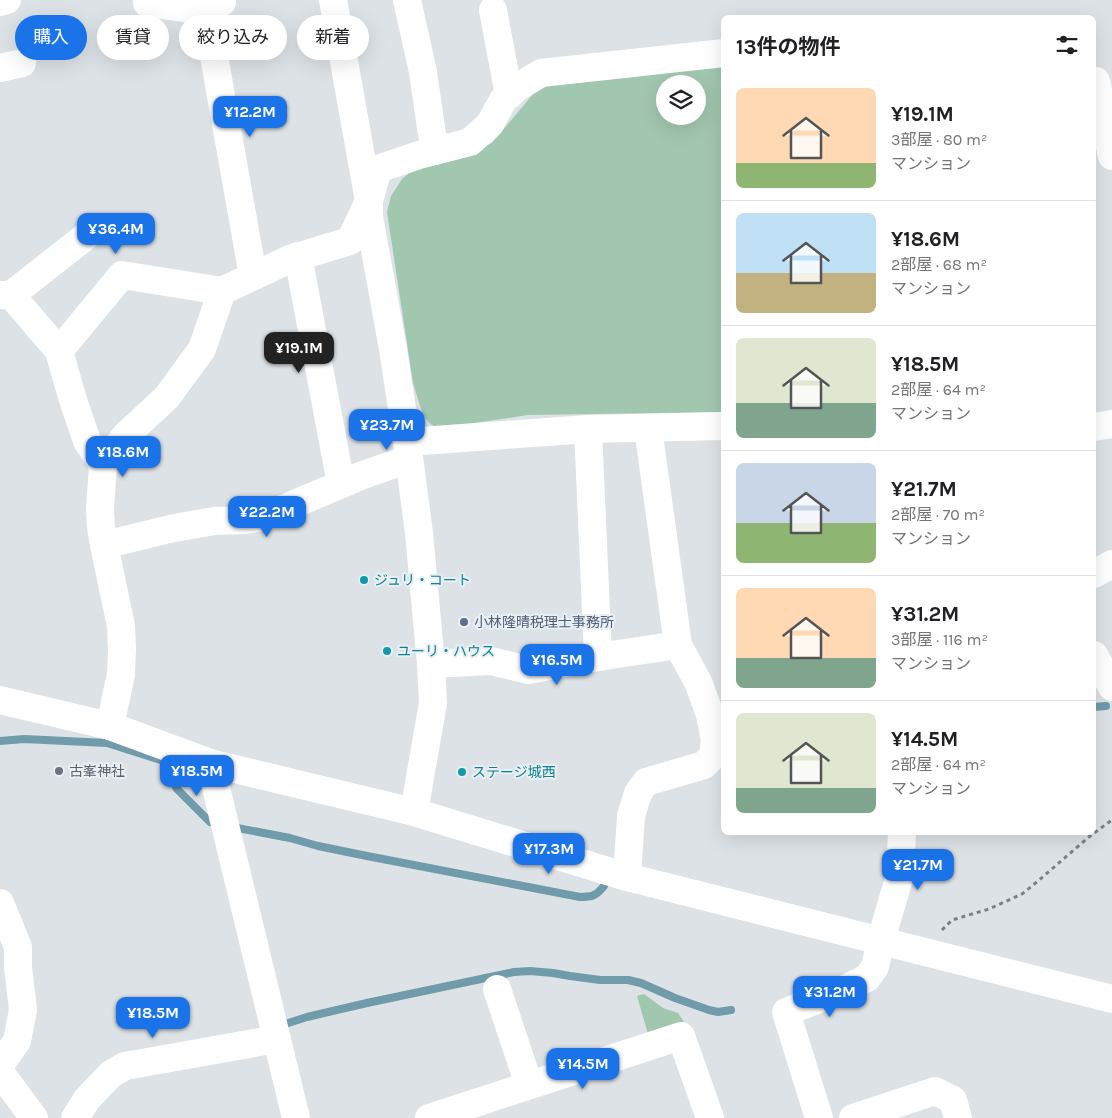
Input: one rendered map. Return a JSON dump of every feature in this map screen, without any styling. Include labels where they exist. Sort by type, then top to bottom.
[{"type":"main road","points":[[0,2],[7,0]]},
{"type":"main road","points":[[333,0],[393,349],[419,533],[433,703],[414,812]]},
{"type":"main road","points":[[407,0],[423,72],[435,151]]},
{"type":"main road","points":[[147,2],[213,4],[253,276]]},
{"type":"main road","points":[[493,10],[510,95]]},
{"type":"main road","points":[[59,352],[122,276],[222,291],[290,259],[350,241],[369,201],[378,169],[470,142],[490,124],[503,100],[541,73],[721,53]]},
{"type":"main road","points":[[1101,81],[1112,156]]},
{"type":"main road","points":[[90,233],[6,295],[59,352],[88,442],[103,465]]},
{"type":"main road","points":[[298,256],[341,484]]},
{"type":"main road","points":[[110,726],[121,674],[121,626],[104,545],[100,509],[103,465],[126,435],[167,397],[202,349],[222,291]]},
{"type":"main road","points":[[1096,427],[1112,424]]},
{"type":"main road","points":[[104,545],[174,528],[215,521],[264,517],[363,475],[408,450],[588,429],[721,426]]},
{"type":"main road","points":[[627,877],[631,816],[638,793],[646,782],[704,765],[713,756],[716,740],[700,684],[678,645],[648,428]]},
{"type":"main road","points":[[588,429],[598,656]]},
{"type":"main road","points":[[1096,573],[1112,564]]},
{"type":"main road","points":[[431,664],[491,661],[528,670],[598,656],[678,645]]},
{"type":"main road","points":[[1096,659],[1112,687]]},
{"type":"main road","points":[[0,700],[110,726],[210,762],[414,812],[627,877],[1112,998]]},
{"type":"main road","points":[[210,762],[296,1118]]},
{"type":"main road","points":[[819,1118],[786,1012],[867,978],[874,967],[900,875],[902,835]]},
{"type":"main road","points":[[0,903],[18,947],[18,967],[23,1010],[17,1041],[0,1066]]},
{"type":"main road","points":[[496,988],[529,1085]]},
{"type":"main road","points":[[428,1118],[681,1036],[710,1118]]},
{"type":"main road","points":[[75,1118],[87,1100],[111,1074],[125,1066],[277,1038]]},
{"type":"main road","points":[[0,1072],[34,1118]]},
{"type":"main road","points":[[853,1118],[935,1091],[953,1100],[958,1118]]},
{"type":"path","points":[[1096,832],[1112,820]]},
{"type":"path","points":[[930,953],[942,930],[952,920],[989,909],[1022,894],[1091,835]]},
{"type":"green space","points":[[721,60],[721,412],[528,415],[446,427],[434,426],[426,419],[413,383],[387,212],[391,196],[402,179],[418,166],[471,154],[492,143],[534,93],[551,83]]},
{"type":"green space","points":[[644,994],[663,1008],[678,1013],[684,1022],[648,1034],[637,996]]},
{"type":"waterway","points":[[1096,707],[1106,706]]},
{"type":"waterway","points":[[0,741],[24,739],[107,743],[167,762],[172,768],[177,789],[210,822],[218,824]]},
{"type":"waterway","points":[[232,827],[367,856],[580,897],[594,895],[604,886]]},
{"type":"waterway","points":[[282,1025],[367,1003],[514,972],[530,971],[600,980],[628,980],[641,983],[709,1010],[718,1012],[731,1010]]},
{"type":"place","name":"ジュリ・コート","points":[[364,580]]},
{"type":"place","name":"小林隆晴税理士事務所","points":[[464,622]]},
{"type":"place","name":"ユーリ・ハウス","points":[[387,651]]},
{"type":"place","name":"古峯神社","points":[[59,771]]},
{"type":"place","name":"ステージ城西","points":[[462,772]]}]
